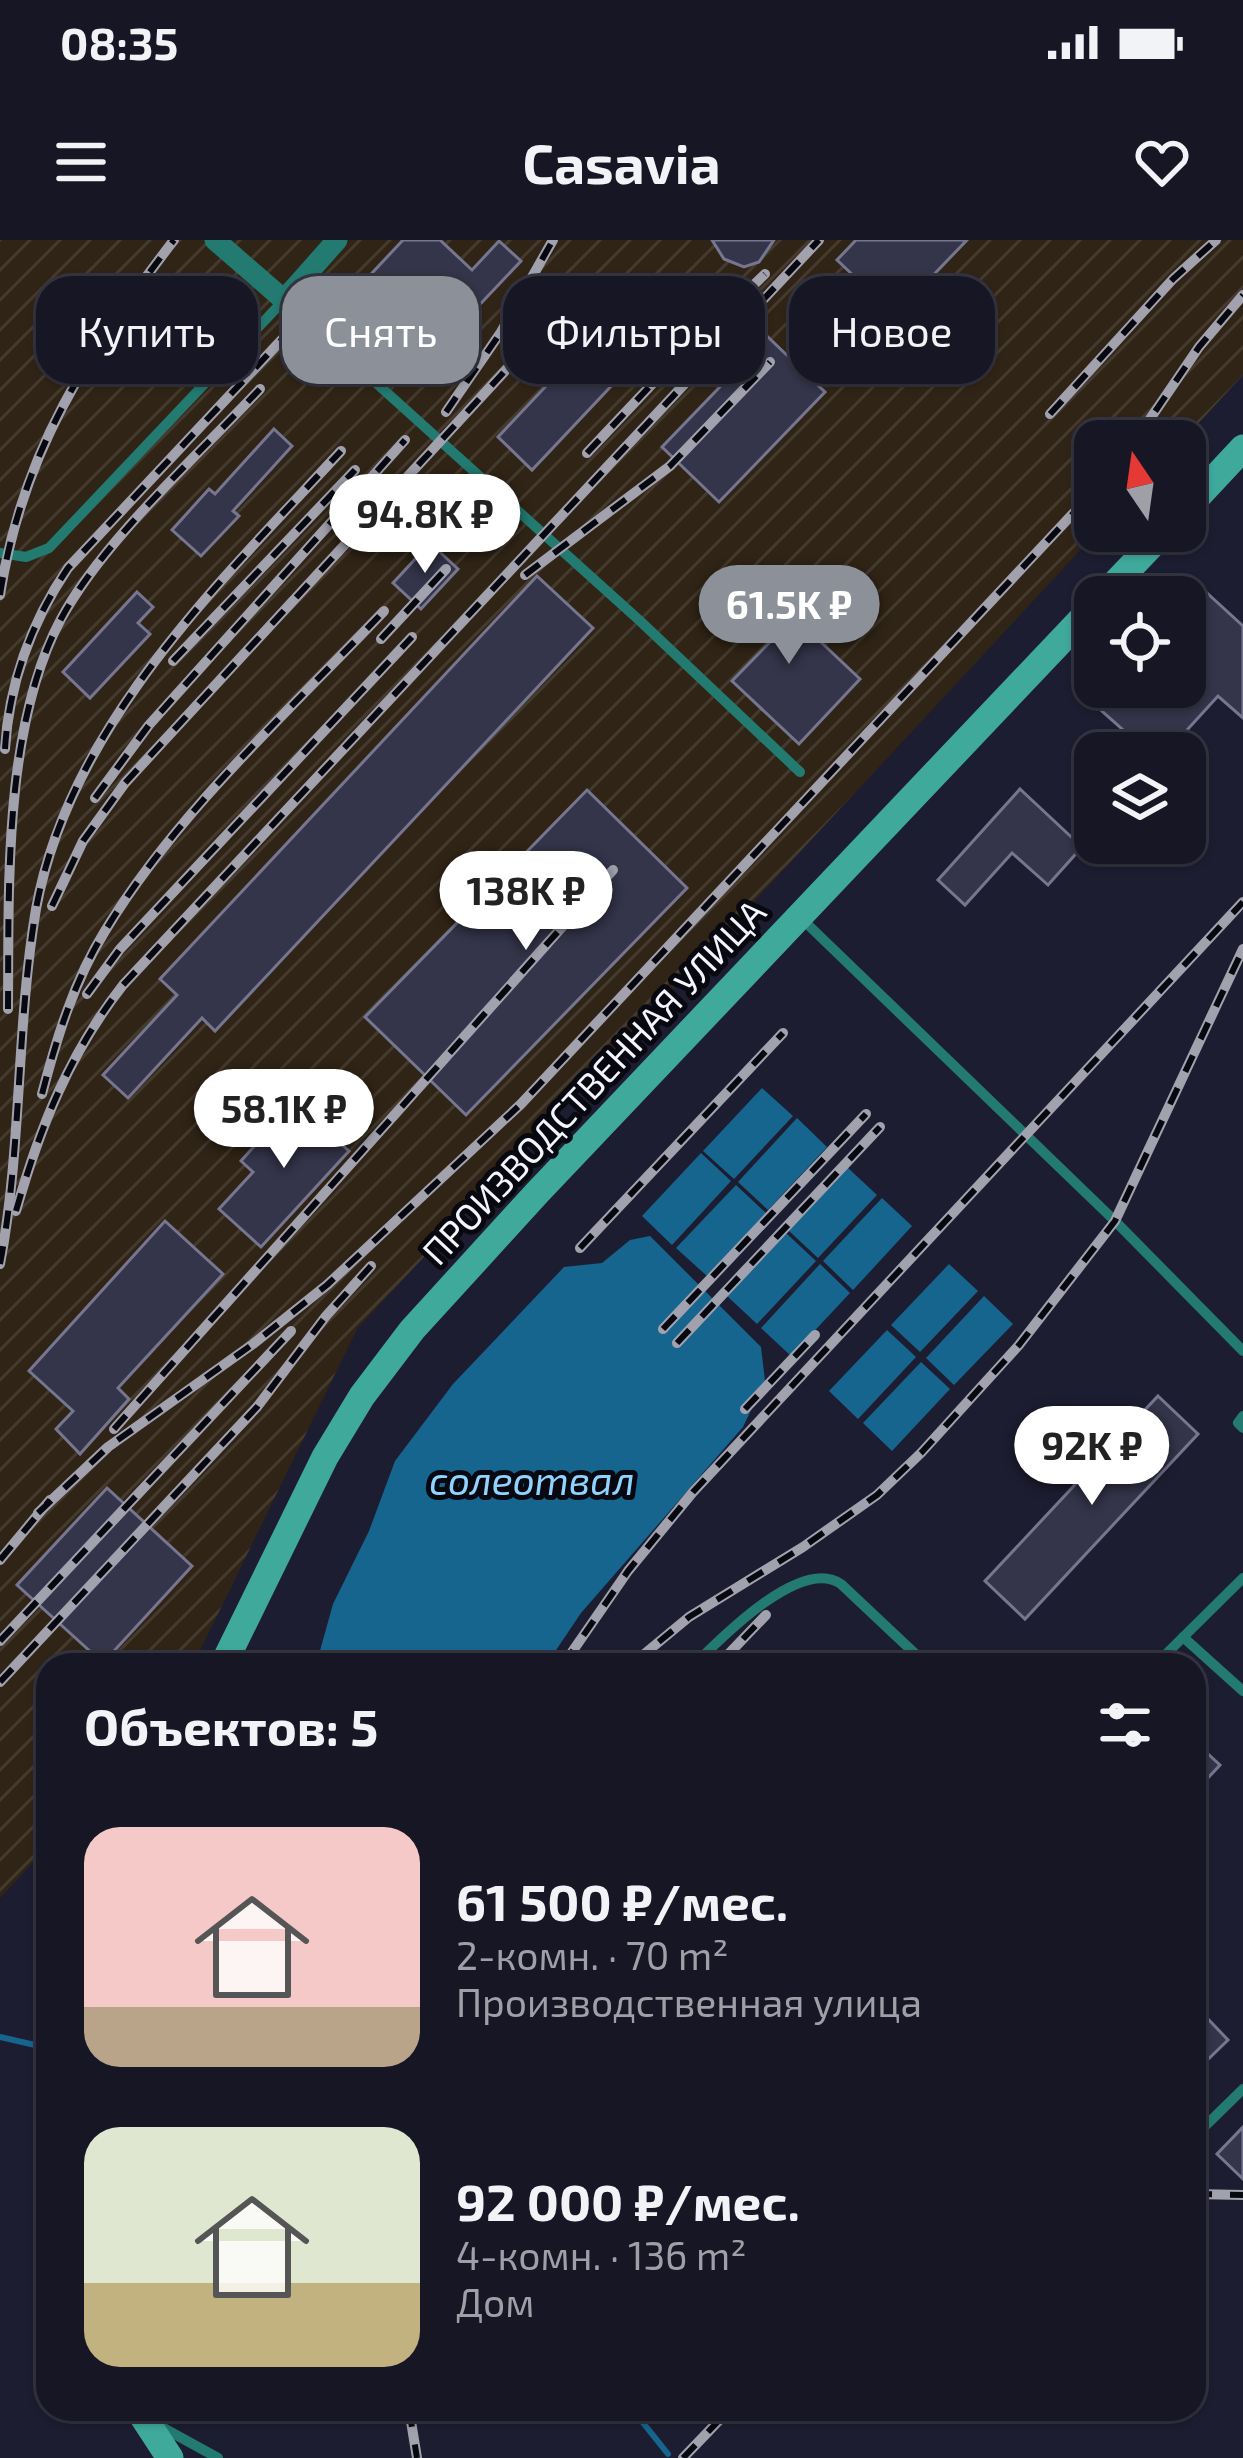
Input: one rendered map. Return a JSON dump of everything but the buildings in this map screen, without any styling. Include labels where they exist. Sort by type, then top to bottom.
[{"type":"main road","points":[[1206,487],[1243,448]]},
{"type":"main road","points":[[1122,576],[1145,552]]},
{"type":"main road","name":"ПРОИЗВОДСТВЕННАЯ УЛИЦА","points":[[230,1653],[325,1457],[362,1396],[412,1330],[1074,627]]},
{"type":"main road","points":[[145,2421],[170,2458]]},
{"type":"street","points":[[215,240],[282,298]]},
{"type":"street","points":[[305,276],[337,240]]},
{"type":"lane","points":[[0,553],[26,557],[49,548],[282,302]]},
{"type":"lane","points":[[377,384],[800,772]]},
{"type":"lane","points":[[800,917],[1243,1351]]},
{"type":"lane","points":[[1243,1416],[1238,1423],[1243,1428]]},
{"type":"lane","points":[[706,1653],[752,1609],[810,1581],[829,1578],[842,1584],[914,1653]]},
{"type":"lane","points":[[1167,1653],[1243,1578]]},
{"type":"lane","points":[[1183,1637],[1201,1653]]},
{"type":"lane","points":[[1206,1658],[1243,1691]]},
{"type":"lane","points":[[1206,2125],[1243,2089]]},
{"type":"lane","points":[[154,2421],[218,2458]]},
{"type":"shaded area","points":[[0,240],[1243,240],[1243,375],[1201,420],[1074,420],[1074,552],[1078,552],[357,1329],[199,1653],[36,1653],[36,1859],[0,1898]]},
{"type":"water","points":[[762,1088],[793,1116],[734,1179],[703,1151]]},
{"type":"water","points":[[797,1118],[827,1147],[768,1210],[738,1182]]},
{"type":"water","points":[[701,1153],[731,1181],[672,1245],[642,1216]]},
{"type":"water","points":[[847,1167],[877,1195],[818,1258],[788,1230]]},
{"type":"water","points":[[736,1185],[766,1213],[707,1276],[676,1248]]},
{"type":"water","points":[[882,1198],[912,1226],[853,1290],[823,1261]]},
{"type":"water","points":[[786,1233],[816,1261],[757,1324],[727,1296]]},
{"type":"water","name":"солеотвал","points":[[650,1236],[761,1347],[765,1381],[743,1427],[581,1613],[554,1653],[319,1653],[333,1604],[369,1531],[395,1461],[453,1384],[564,1267],[602,1263],[630,1240]]},
{"type":"water","points":[[820,1264],[850,1293],[791,1356],[761,1328]]},
{"type":"water","points":[[949,1264],[978,1291],[920,1352],[891,1325]]},
{"type":"water","points":[[984,1296],[1013,1324],[954,1385],[926,1358]]},
{"type":"water","points":[[887,1330],[916,1357],[858,1419],[829,1391]]},
{"type":"water","points":[[921,1362],[950,1389],[892,1451],[863,1423]]},
{"type":"waterway","points":[[0,2037],[36,2045]]},
{"type":"waterway","points":[[642,2421],[668,2454]]},
{"type":"railway","points":[[0,595],[24,495],[63,406],[114,323],[174,240]]},
{"type":"railway","points":[[446,412],[501,332],[553,240]]},
{"type":"railway","points":[[16,1211],[58,1092],[123,985],[819,240]]},
{"type":"railway","points":[[1050,414],[1173,279],[1216,240]]},
{"type":"railway","points":[[587,453],[765,274]]},
{"type":"railway","points":[[1149,420],[1199,347],[1243,295]]},
{"type":"railway","points":[[5,749],[24,654],[68,568],[282,339]]},
{"type":"railway","points":[[525,575],[670,466],[770,362]]},
{"type":"railway","points":[[52,906],[83,841],[125,783],[503,373]]},
{"type":"railway","points":[[8,1009],[13,810],[28,709],[42,662],[61,619],[101,560],[260,389]]},
{"type":"railway","points":[[95,798],[149,725],[405,440]]},
{"type":"railway","points":[[0,1264],[30,953],[54,842],[115,718],[156,660],[341,451]]},
{"type":"railway","points":[[173,661],[355,470]]},
{"type":"railway","points":[[38,1513],[108,1447],[327,1285],[521,1104],[1074,512]]},
{"type":"railway","points":[[381,639],[446,569]]},
{"type":"railway","points":[[42,1094],[75,990],[134,887],[236,764],[384,611]]},
{"type":"railway","points":[[87,994],[120,949],[412,637]]},
{"type":"railway","points":[[114,1429],[613,870]]},
{"type":"railway","points":[[571,1653],[628,1571],[693,1492],[1243,902]]},
{"type":"railway","points":[[646,1653],[689,1617],[877,1495],[1019,1345],[1115,1221],[1243,949]]},
{"type":"railway","points":[[580,1248],[783,1033]]},
{"type":"railway","points":[[663,1329],[866,1114]]},
{"type":"railway","points":[[677,1343],[880,1127]]},
{"type":"railway","points":[[0,1682],[257,1407],[371,1266]]},
{"type":"railway","points":[[0,1641],[291,1331]]},
{"type":"railway","points":[[745,1409],[815,1335]]},
{"type":"railway","points":[[0,1560],[50,1500]]},
{"type":"railway","points":[[730,1653],[766,1615]]},
{"type":"railway","points":[[1206,2194],[1243,2195]]},
{"type":"railway","points":[[411,2421],[417,2458]]},
{"type":"railway","points":[[683,2458],[718,2421]]}]
